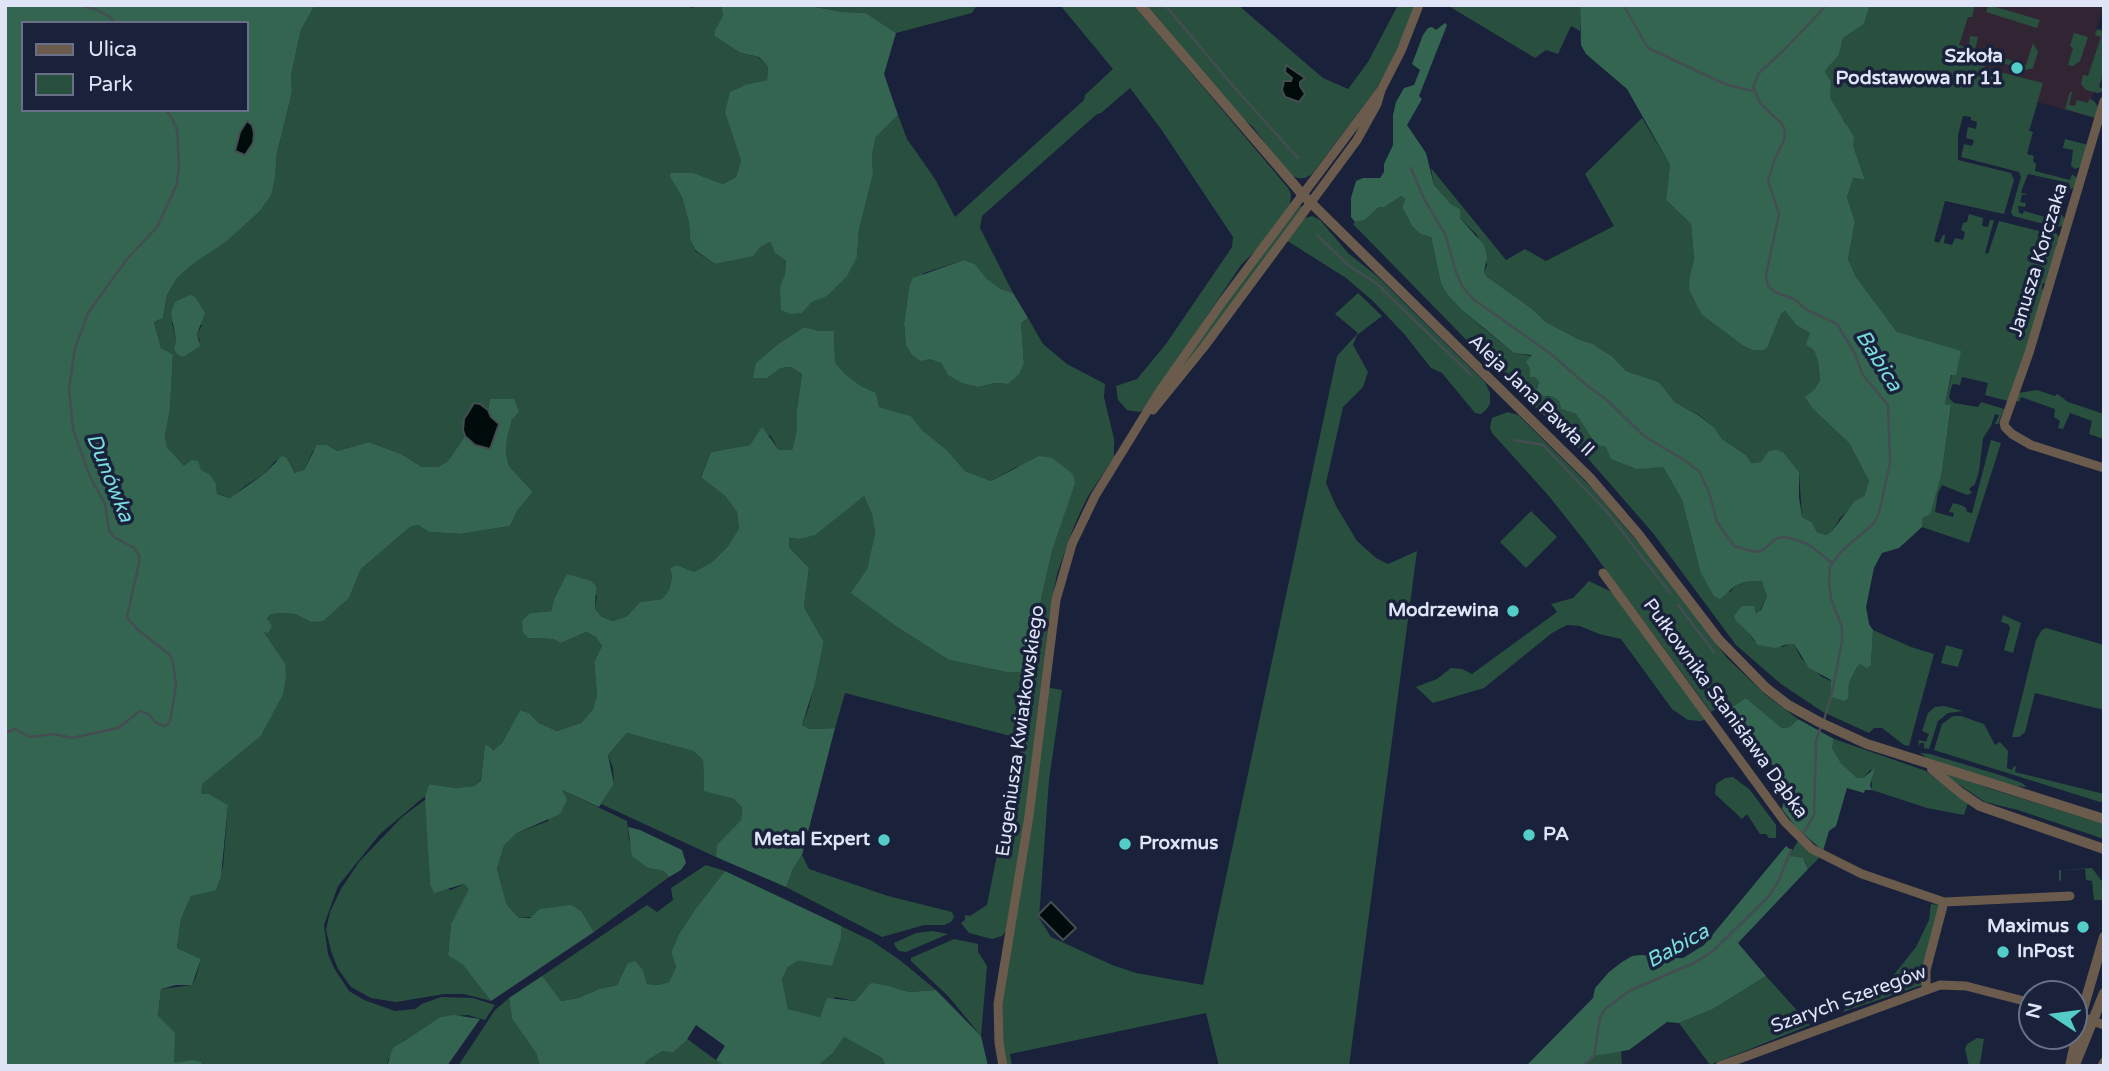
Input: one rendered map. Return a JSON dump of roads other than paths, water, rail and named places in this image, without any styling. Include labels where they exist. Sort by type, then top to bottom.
[{"type":"street","name":"Aleja Jana Pawła II","points":[[1140,5],[1311,204],[1590,478],[1638,534],[1718,640],[1753,677],[1788,705],[1827,727],[1867,744],[2104,819]]},
{"type":"street","points":[[1381,90],[1401,51],[1419,5]]},
{"type":"street","name":"Eugeniusza Kwiatkowskiego","points":[[1003,1066],[999,1044],[998,1004],[1029,816],[1059,586],[1072,544],[1085,514],[1142,420],[1223,301],[1381,90]]},
{"type":"street","name":"Eugeniusza Kwiatkowskiego","points":[[1142,420],[1151,413],[1204,347],[1311,204],[1357,140],[1377,104],[1381,90]]},
{"type":"street","name":"Janusza Korczaka","points":[[2104,101],[2029,353],[2006,411],[2005,427],[2031,445],[2104,468]]},
{"type":"street","name":"Pułkownika Stanisława Dąbka","points":[[1603,573],[1794,833],[1820,855],[1862,874],[1944,902],[2070,896]]},
{"type":"street","name":"Aleja Jana Pawła II","points":[[1927,765],[1980,806],[2104,849]]},
{"type":"street","points":[[1926,990],[1926,970],[1944,902]]},
{"type":"street","points":[[2088,983],[2104,937]]},
{"type":"street","name":"Szarych Szeregów","points":[[1720,1066],[1941,985],[1957,985],[2018,1000]]},
{"type":"street","points":[[2072,1066],[2099,1023],[2104,993]]},
{"type":"waterway","name":"Dunówka","points":[[81,5],[97,10],[113,21]]},
{"type":"waterway","points":[[1165,5],[1298,158]]},
{"type":"waterway","name":"Babica","points":[[1824,720],[1842,641],[1842,627],[1831,599],[1830,566],[1842,551],[1874,523],[1879,513],[1890,463],[1888,405],[1863,375],[1855,354],[1837,324],[1807,310],[1794,299],[1775,292],[1768,286],[1766,275],[1779,214],[1768,181],[1784,140],[1785,130],[1760,103],[1753,87],[1759,73],[1827,5]]},
{"type":"waterway","points":[[1624,6],[1648,48],[1725,84],[1752,91]]},
{"type":"waterway","name":"Dunówka","points":[[5,733],[15,729],[30,737],[54,734],[72,738],[118,728],[140,711],[148,714],[156,723],[165,726],[170,722],[176,685],[173,663],[170,655],[137,629],[127,617],[139,555],[134,548],[114,537],[109,530],[105,504],[90,477],[73,429],[69,389],[75,348],[88,313],[127,259],[157,227],[177,184],[177,130],[167,112]]},
{"type":"waterway","points":[[1411,168],[1424,199],[1445,234],[1462,286],[1473,299],[1551,354],[1608,401],[1644,436],[1699,471],[1709,492],[1717,522],[1734,546],[1756,552],[1763,550],[1777,538],[1786,537],[1808,544],[1832,563]]},
{"type":"waterway","points":[[1317,235],[1348,265],[1376,283],[1471,375]]},
{"type":"waterway","points":[[1514,440],[1543,445],[1607,512],[1670,593]]},
{"type":"waterway","points":[[1678,605],[1714,652]]},
{"type":"waterway","name":"Babica","points":[[1803,834],[1814,815],[1816,741],[1821,726]]},
{"type":"waterway","name":"Babica","points":[[1583,1066],[1594,1056],[1600,1017],[1605,1009],[1629,991],[1696,962],[1713,951],[1769,896],[1779,880],[1791,850]]},
{"type":"place","name":"Szkoła Podstawowa nr 11","points":[[2017,68]]},
{"type":"place","name":"Modrzewina","points":[[1513,611]]},
{"type":"place","name":"PA","points":[[1529,835]]},
{"type":"place","name":"Metal Expert","points":[[884,840]]},
{"type":"place","name":"Proxmus","points":[[1125,844]]},
{"type":"place","name":"Maximus","points":[[2083,927]]},
{"type":"place","name":"InPost","points":[[2003,952]]}]
